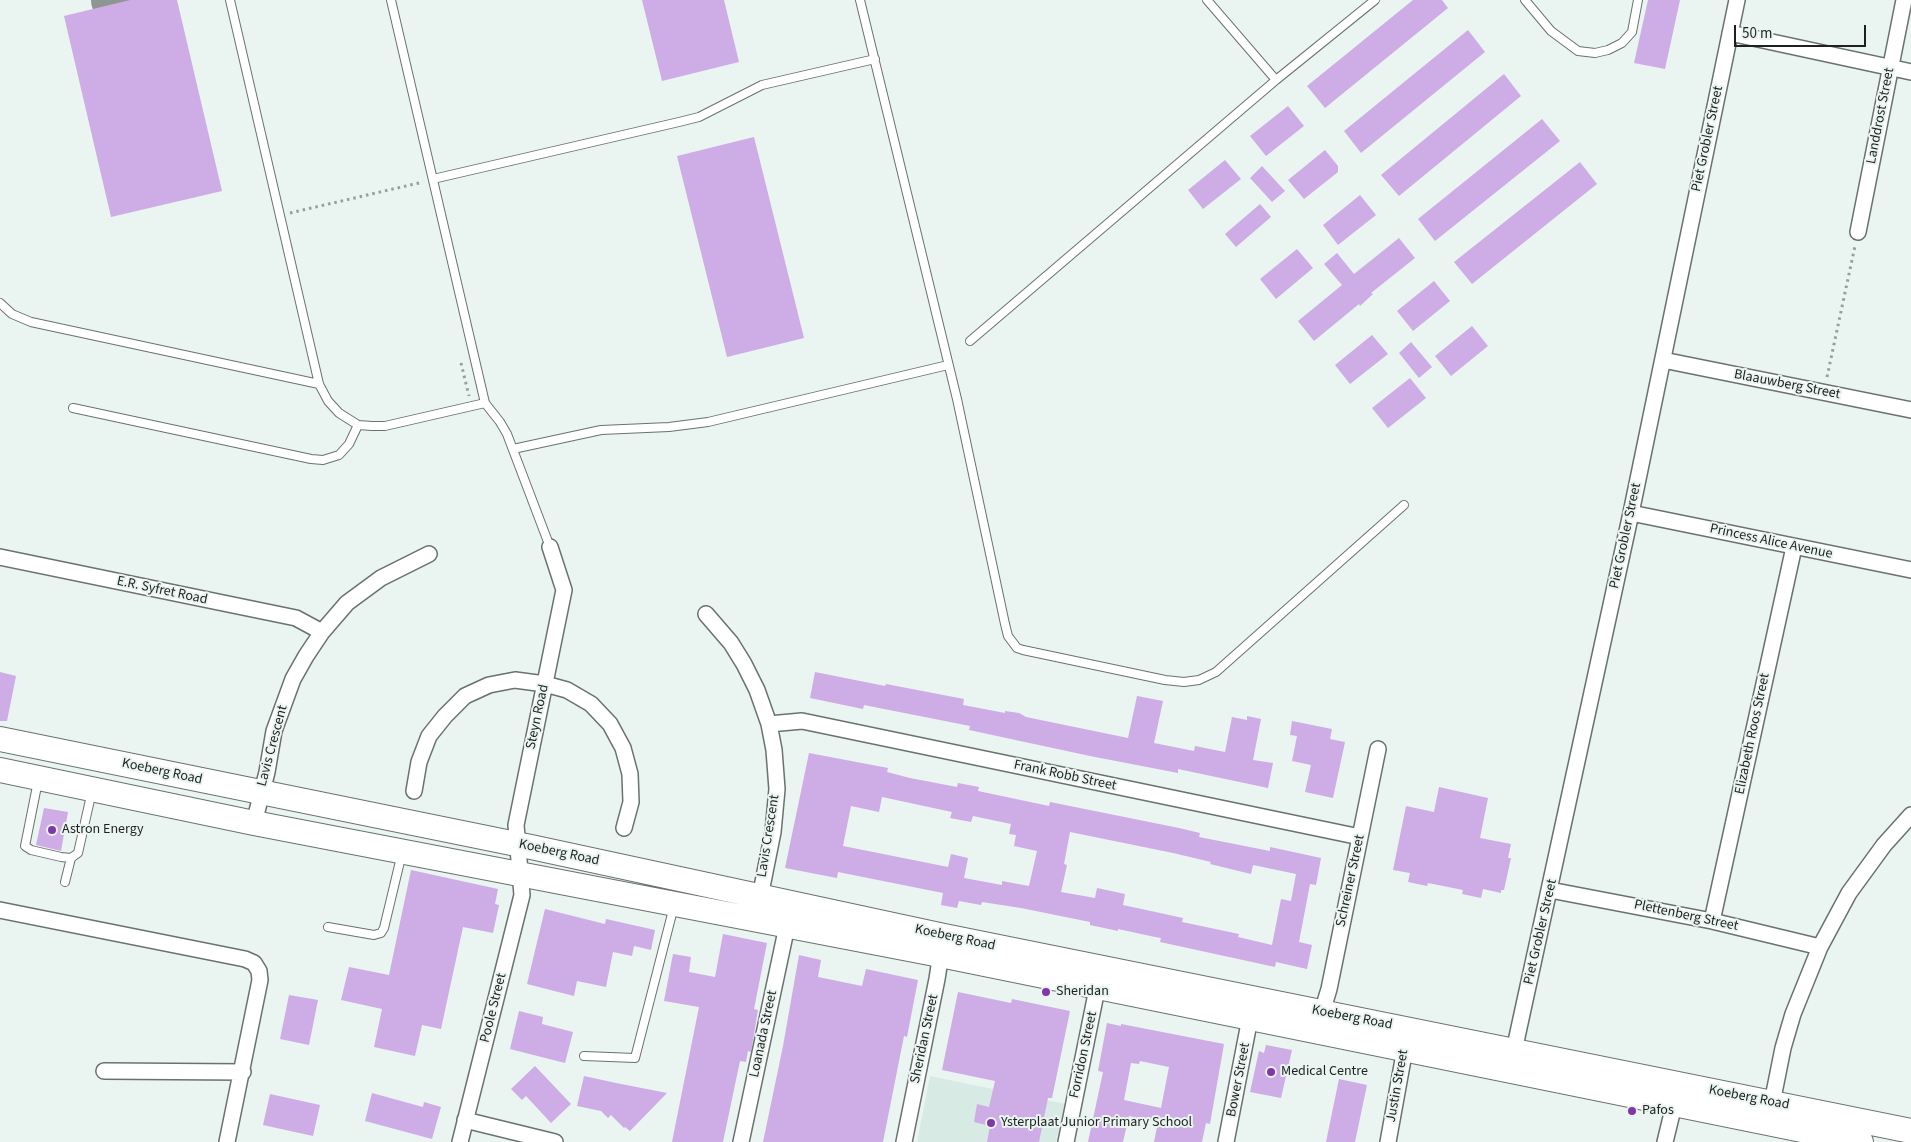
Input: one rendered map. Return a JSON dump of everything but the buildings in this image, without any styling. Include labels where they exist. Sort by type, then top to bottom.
[{"type":"main road","name":"Koeberg Road","points":[[0,739],[516,844],[760,896],[942,946],[1100,978],[1322,1012],[1406,1040]]},
{"type":"main road","name":"Koeberg Road","points":[[0,770],[254,823],[787,926],[942,946]]},
{"type":"main road","name":"Koeberg Road","points":[[1100,978],[1250,1018],[1406,1040],[1512,1061],[1772,1103],[1911,1131]]},
{"type":"main road","name":"Koeberg Road","points":[[1512,1061],[1674,1105],[1805,1136],[1861,1142]]},
{"type":"street","name":"Piet Grobler Street","points":[[1512,1061],[1631,513],[1737,0]]},
{"type":"street","name":"Landdrost Street","points":[[1858,232],[1904,0]]},
{"type":"street","points":[[1730,33],[1911,72]]},
{"type":"street","name":"Blaauwberg Street","points":[[1663,360],[1911,410]]},
{"type":"street","name":"Princess Alice Avenue","points":[[1631,513],[1911,570]]},
{"type":"street","name":"Steyn Road","points":[[520,874],[516,844],[516,821],[564,590],[550,547]]},
{"type":"street","name":"Elizabeth Roos Street","points":[[1712,921],[1794,547]]},
{"type":"street","name":"Lavis Crescent","points":[[254,823],[267,772],[274,731],[293,679],[322,632],[347,603],[362,591],[388,574],[429,554]]},
{"type":"street","name":"E.R. Syfret Road","points":[[0,557],[296,618],[322,632]]},
{"type":"street","name":"Lavis Crescent","points":[[706,614],[731,643],[744,664],[757,690],[769,724],[774,750],[777,789],[773,832],[760,896]]},
{"type":"street","points":[[414,792],[419,762],[429,736],[444,716],[465,696],[489,685],[515,680],[545,684],[568,690],[591,704],[610,724],[623,748],[630,774],[631,802],[624,828]]},
{"type":"street","name":"Frank Robb Street","points":[[769,724],[802,721],[1360,837]]},
{"type":"street","name":"Schreiner Street","points":[[1322,1012],[1329,989],[1378,749]]},
{"type":"street","points":[[1772,1103],[1783,1048],[1793,1014],[1820,947],[1849,893],[1884,845],[1911,815]]},
{"type":"street","name":"Poole Street","points":[[460,1142],[522,895],[520,874]]},
{"type":"street","name":"Plettenberg Street","points":[[1550,890],[1712,921],[1820,947]]},
{"type":"street","points":[[0,910],[245,959],[254,963],[259,971],[260,980],[227,1142]]},
{"type":"street","name":"Loanada Street","points":[[741,1142],[787,926]]},
{"type":"street","name":"Sheridan Street","points":[[904,1142],[942,946]]},
{"type":"street","name":"Forridon Street","points":[[1066,1142],[1100,978]]},
{"type":"street","name":"Bower Street","points":[[1226,1142],[1250,1018]]},
{"type":"street","name":"Justin Street","points":[[1388,1142],[1406,1040]]},
{"type":"street","points":[[104,1071],[242,1072]]},
{"type":"street","points":[[1665,1142],[1674,1105]]},
{"type":"street","points":[[465,1120],[555,1142]]},
{"type":"lane","points":[[230,0],[319,384],[328,402],[339,413],[358,425],[385,426],[484,403]]},
{"type":"lane","points":[[391,0],[484,403],[500,422],[513,449],[550,547]]},
{"type":"lane","points":[[860,0],[948,366],[1007,630],[1012,642],[1023,650],[1165,680],[1184,682],[1199,680],[1216,672],[1404,505]]},
{"type":"lane","points":[[1207,0],[1276,80]]},
{"type":"lane","points":[[970,341],[1276,80],[1375,0]]},
{"type":"lane","points":[[1525,0],[1551,31],[1578,51],[1596,53],[1608,50],[1622,42],[1632,32],[1638,0]]},
{"type":"lane","points":[[433,179],[692,119],[762,85],[875,59]]},
{"type":"lane","points":[[0,303],[12,314],[31,322],[319,384]]},
{"type":"lane","points":[[513,449],[601,430],[669,427],[708,422],[948,366]]},
{"type":"lane","points":[[73,408],[310,459],[323,460],[339,455],[349,444],[358,425]]},
{"type":"lane","points":[[39,778],[25,846],[30,850],[71,858]]},
{"type":"lane","points":[[65,882],[71,858],[78,852],[92,789]]},
{"type":"lane","points":[[328,927],[374,935],[381,933],[384,928],[402,851]]},
{"type":"lane","points":[[584,1056],[635,1058],[674,904]]},
{"type":"path","points":[[280,215],[433,179]]},
{"type":"path","points":[[1824,392],[1858,232]]},
{"type":"shaded area","name":"Ysterplaat Junior Primary School","points":[[930,1076],[1065,1104],[1056,1142],[917,1142]]},
{"type":"place","name":"Astron Energy","points":[[52,830]]},
{"type":"place","name":"Sheridan","points":[[1046,992]]},
{"type":"place","name":"Medical Centre","points":[[1271,1072]]},
{"type":"place","name":"Pafos","points":[[1632,1111]]},
{"type":"place","name":"Ysterplaat Junior Primary School","points":[[991,1123]]}]
